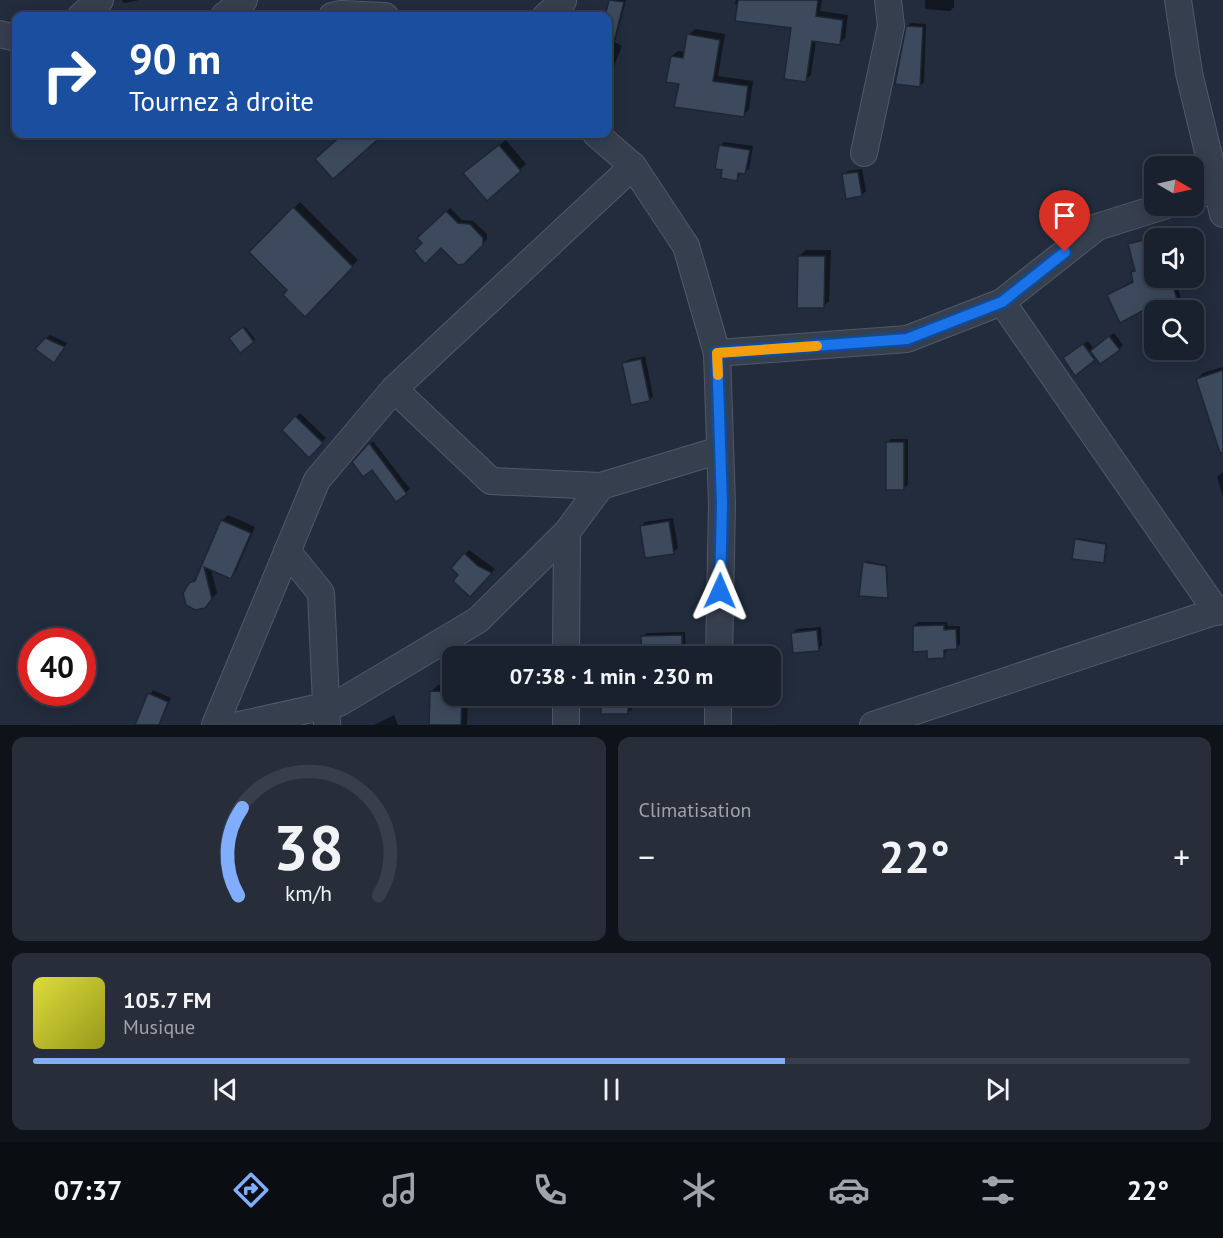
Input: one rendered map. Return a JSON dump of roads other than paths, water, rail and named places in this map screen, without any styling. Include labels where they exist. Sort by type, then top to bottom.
[{"type":"street","points":[[86,12],[100,0]]},
{"type":"street","points":[[229,12],[243,0]]},
{"type":"street","points":[[864,153],[891,26],[888,0]]},
{"type":"street","points":[[1178,0],[1205,192],[1223,214]]},
{"type":"street","points":[[601,138],[633,166],[686,246],[717,353],[720,450],[719,646]]},
{"type":"street","points":[[215,725],[317,480],[394,389],[633,166]]},
{"type":"street","points":[[717,353],[907,339],[1002,302],[1097,227],[1144,212]]},
{"type":"street","points":[[873,725],[1220,610],[1002,302]]},
{"type":"street","points":[[394,389],[491,481],[601,486],[720,450]]},
{"type":"street","points":[[239,725],[328,716],[478,620],[567,532],[601,486]]},
{"type":"street","points":[[566,646],[567,532]]},
{"type":"street","points":[[287,551],[321,593],[328,716]]},
{"type":"street","points":[[566,706],[566,725]]},
{"type":"street","points":[[718,706],[718,725]]}]
